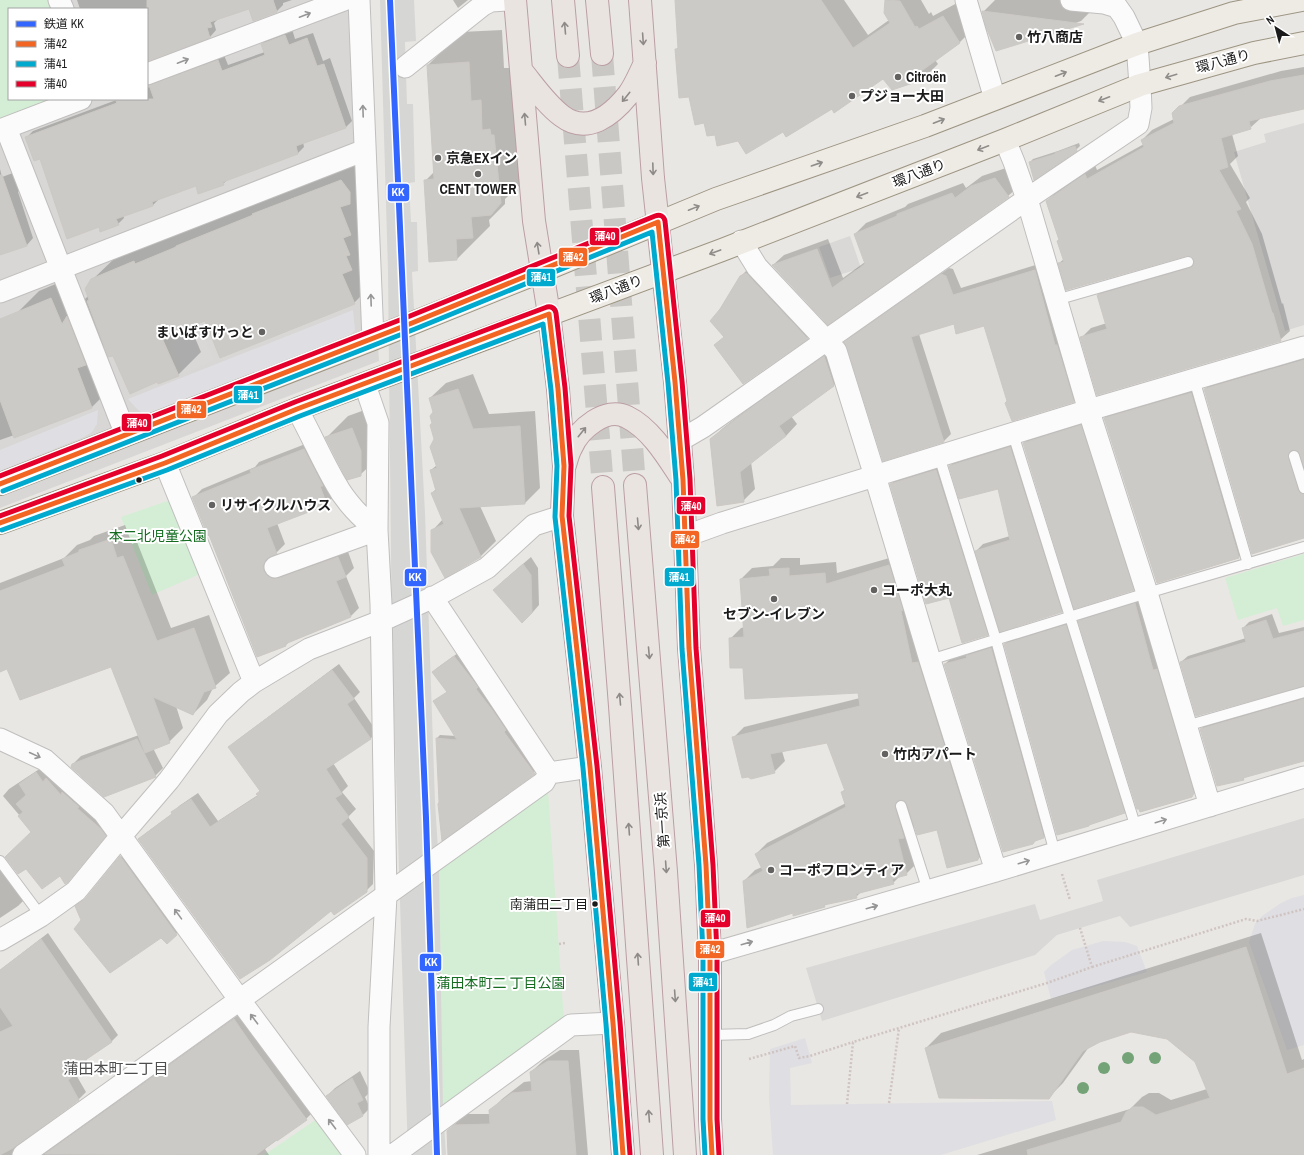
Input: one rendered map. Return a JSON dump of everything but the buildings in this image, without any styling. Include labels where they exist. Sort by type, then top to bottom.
[{"type":"highway","points":[[515,0],[534,221],[558,389],[564,466],[562,516],[590,767],[613,1023],[623,1155]]},
{"type":"highway","points":[[563,0],[568,56]]},
{"type":"highway","points":[[597,0],[602,54]]},
{"type":"highway","points":[[640,0],[653,178],[675,382],[686,536],[689,648],[706,866],[710,954],[710,1119],[712,1155]]},
{"type":"highway","points":[[521,70],[547,102],[563,117],[580,124],[595,122],[612,112],[629,94],[645,63]]},
{"type":"highway","points":[[564,466],[571,446],[585,428],[593,422],[614,414],[627,417],[635,422],[655,440],[665,452],[682,480]]},
{"type":"highway","name":"第一京浜","points":[[635,485],[666,872],[685,1155]]},
{"type":"highway","points":[[603,487],[652,1155]]},
{"type":"main road","points":[[0,484],[373,339],[716,199],[925,126],[1235,7],[1302,0]]},
{"type":"main road","name":"環八通り","points":[[0,523],[165,463],[297,410],[548,314],[722,250],[741,241],[1005,140],[1140,85],[1254,53],[1304,43]]},
{"type":"street","points":[[148,74],[344,0]]},
{"type":"street","points":[[359,0],[373,339]]},
{"type":"street","points":[[405,68],[483,5],[492,1],[507,0]]},
{"type":"street","points":[[966,0],[995,99]]},
{"type":"street","points":[[679,441],[703,427],[1026,200],[1138,124],[1140,85],[1136,44],[1124,17],[1117,7],[1104,3],[1071,0]]},
{"type":"street","points":[[79,100],[3,129],[126,435]]},
{"type":"street","points":[[1005,140],[1014,162],[1026,200],[1089,410],[1147,593],[1210,806]]},
{"type":"street","points":[[0,292],[365,150]]},
{"type":"street","points":[[741,241],[757,267],[836,351],[996,871]]},
{"type":"street","points":[[686,536],[708,527],[1089,410],[1304,347]]},
{"type":"street","points":[[365,385],[378,423],[377,530],[381,621],[386,896],[379,1027],[378,1155]]},
{"type":"street","points":[[297,410],[310,431],[336,486],[362,518],[377,530]]},
{"type":"street","points":[[165,463],[254,682]]},
{"type":"street","points":[[0,940],[41,916],[76,891],[169,780],[218,714],[254,682],[309,649],[381,621],[432,597],[487,568],[534,525],[562,516]]},
{"type":"street","points":[[276,567],[377,530]]},
{"type":"street","points":[[432,597],[549,772]]},
{"type":"street","points":[[0,739],[45,760],[104,814],[355,1155]]},
{"type":"street","points":[[549,772],[590,767]]},
{"type":"street","points":[[23,1155],[544,782],[549,772]]},
{"type":"street","points":[[710,954],[996,871],[1057,860],[1136,828],[1304,777]]},
{"type":"street","points":[[392,1155],[572,1026],[613,1023]]},
{"type":"lane","points":[[1056,300],[1188,262]]},
{"type":"lane","points":[[1194,379],[1248,564]]},
{"type":"lane","points":[[1013,434],[1136,828]]},
{"type":"lane","points":[[939,456],[996,640],[1057,860]]},
{"type":"lane","points":[[1294,456],[1304,488]]},
{"type":"lane","points":[[930,660],[1071,618],[1147,593],[1304,547]]},
{"type":"lane","points":[[1186,726],[1304,692]]},
{"type":"lane","points":[[901,806],[928,891]]},
{"type":"lane","points":[[0,861],[41,916]]},
{"type":"lane","points":[[710,1035],[748,1034],[774,1025],[790,1016],[818,1009]]},
{"type":"path","points":[[1057,860],[1070,900]]},
{"type":"path","points":[[749,1059],[795,1046],[799,1058],[810,1056],[1047,983],[1092,967],[1246,919],[1258,921],[1304,909]]},
{"type":"path","points":[[1080,928],[1092,967]]},
{"type":"path","points":[[559,944],[565,943]]},
{"type":"path","points":[[889,1103],[899,1028]]},
{"type":"path","points":[[847,1104],[853,1042]]},
{"type":"shaded area","points":[[47,0],[364,0],[366,145],[379,361],[0,508],[0,121],[54,100],[148,100],[148,8],[50,8]]},
{"type":"shaded area","points":[[1304,123],[1304,325],[1285,331],[1234,152],[1266,142],[1264,134]]},
{"type":"shaded area","points":[[850,236],[861,268],[830,278],[819,247]]},
{"type":"shaded area","points":[[353,310],[355,330],[350,335],[150,416],[145,415],[137,409],[128,399]]},
{"type":"shaded area","points":[[202,331],[214,361],[184,373],[172,343]]},
{"type":"shaded area","points":[[98,410],[97,424],[92,432],[84,437],[0,471],[0,450]]},
{"type":"shaded area","points":[[1304,818],[1304,875],[1130,927],[1120,916],[1080,928],[1057,935],[1035,955],[822,1021],[806,968],[1035,904],[1040,920],[1103,901],[1097,880]]},
{"type":"shaded area","points":[[1304,895],[1304,1045],[1287,1050],[1249,942],[1255,924],[1262,916],[1281,903]]},
{"type":"shaded area","points":[[1103,941],[1125,942],[1137,946],[1147,972],[1051,999],[1044,972],[1072,950]]},
{"type":"shaded area","points":[[805,1038],[812,1063],[790,1068],[791,1105],[1052,1101],[1056,1120],[941,1155],[773,1155],[769,1098],[770,1049]]},
{"type":"green space","points":[[0,0],[47,0],[50,8],[8,8],[8,100],[54,100],[0,121]]},
{"type":"green space","name":"本二北児童公園","points":[[173,499],[202,573],[152,595],[121,517]]},
{"type":"green space","points":[[1304,554],[1304,620],[1283,626],[1277,608],[1238,620],[1225,578]]},
{"type":"green space","name":"蒲田本町二 丁目公園","points":[[548,791],[564,1022],[443,1108],[439,866]]},
{"type":"green space","points":[[317,1119],[342,1155],[264,1155]]},
{"type":"pier","points":[[380,0],[414,0],[416,41],[405,42],[407,104],[413,104],[415,182],[409,183],[411,222],[417,222],[418,271],[412,272],[425,513],[435,802],[439,866],[443,1108],[446,1155],[408,1155],[392,648],[388,271]]},
{"type":"tunnel","points":[[602,54],[635,485]]},
{"type":"tunnel","points":[[568,56],[603,487]]},
{"type":"rail line","name":"KK","points":[[390,0],[426,818],[437,1155]]},
{"type":"transit line","name":"蒲40","points":[[0,476],[410,316],[655,216],[660,215],[663,217],[665,221],[682,381],[690,479],[696,648],[713,865],[717,954],[717,1119],[719,1155]]},
{"type":"transit line","name":"蒲42","points":[[0,484],[412,323],[658,222],[675,382],[683,480],[689,648],[706,865],[710,954],[710,1119],[712,1155]]},
{"type":"transit line","name":"蒲41","points":[[3,491],[415,329],[652,232],[668,383],[676,480],[682,649],[699,865],[703,954],[703,1119],[705,1155]]},
{"type":"transit line","name":"蒲40","points":[[0,516],[162,456],[295,402],[547,307],[554,309],[556,313],[565,388],[571,465],[569,516],[597,766],[620,1022],[630,1154]]},
{"type":"transit line","name":"蒲42","points":[[0,523],[165,463],[297,409],[549,314],[558,389],[564,466],[562,516],[590,767],[613,1023],[623,1155]]},
{"type":"transit line","name":"蒲41","points":[[2,530],[167,470],[300,416],[543,324],[551,390],[557,466],[555,517],[583,768],[616,1155]]},
{"type":"place","name":"竹八商店","points":[[1019,37]]},
{"type":"place","name":"Citroën","points":[[898,77]]},
{"type":"place","name":"プジョー大田","points":[[852,96]]},
{"type":"place","name":"京急EXイン","points":[[438,158]]},
{"type":"place","name":"CENT TOWER","points":[[478,174]]},
{"type":"place","name":"まいばすけっと","points":[[262,332]]},
{"type":"place","name":"リサイクルハウス","points":[[212,505]]},
{"type":"place","name":"コーポ大丸","points":[[874,590]]},
{"type":"place","name":"セブン-イレブン","points":[[774,599]]},
{"type":"place","name":"竹内アパート","points":[[885,754]]},
{"type":"place","name":"コーポフロンティア","points":[[771,870]]},
{"type":"place","name":"南蒲田二丁目","points":[[595,904]]},
{"type":"district","name":"蒲田本町二丁目","points":[[116,1068]]}]
